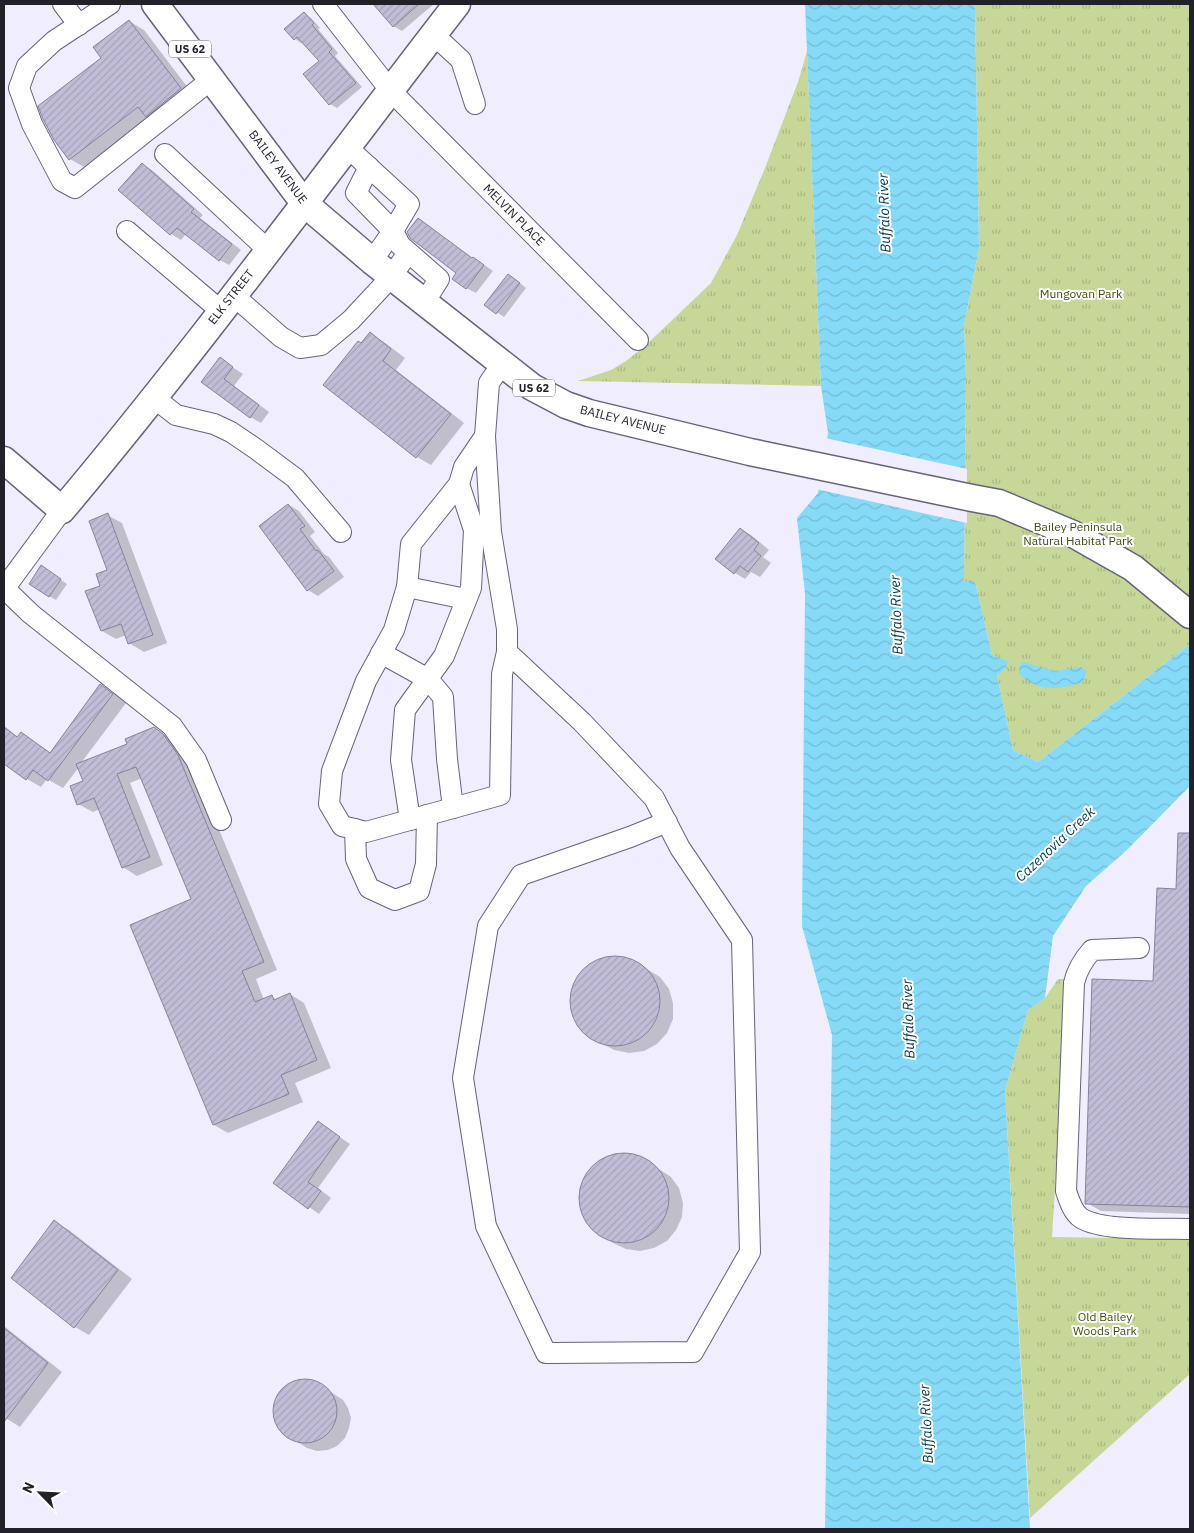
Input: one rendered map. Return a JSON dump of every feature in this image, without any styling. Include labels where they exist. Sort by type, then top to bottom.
[{"type":"main road","name":"BAILEY AVENUE","points":[[155,4],[304,203],[381,269],[532,387],[566,405],[589,413],[750,452],[999,503],[1073,534],[1133,568],[1186,612]]},
{"type":"main road","name":"ELK STREET","points":[[62,510],[107,457],[457,4]]},
{"type":"main road","points":[[4,460],[62,510]]},
{"type":"street","points":[[63,4],[78,25]]},
{"type":"street","points":[[110,4],[54,41],[28,66],[19,88],[32,124],[62,181],[75,188],[212,79]]},
{"type":"street","name":"MELVIN PLACE","points":[[322,4],[390,90],[638,340]]},
{"type":"street","points":[[433,34],[461,60],[474,104]]},
{"type":"street","points":[[127,231],[227,303],[281,337],[300,348],[321,345],[351,320],[381,269],[393,231],[409,204],[348,147]]},
{"type":"street","points":[[165,154],[268,250]]},
{"type":"street","points":[[369,167],[356,193],[393,231],[400,246],[439,279],[424,303]]},
{"type":"street","points":[[381,269],[408,253]]},
{"type":"street","points":[[485,436],[464,467],[459,484],[411,544],[407,587],[394,630],[366,681],[332,771],[329,804],[342,826],[366,832],[500,795],[502,674],[508,652],[491,532],[485,436],[488,384],[502,364]]},
{"type":"street","points":[[153,398],[176,415],[214,424],[231,432],[256,449],[295,478],[341,532]]},
{"type":"street","points":[[355,829],[356,859],[369,888],[395,900],[419,891],[426,864],[418,817],[402,760],[405,710],[444,656],[470,588],[474,530],[459,484]]},
{"type":"street","name":"ELK STREET","points":[[4,589],[62,510]]},
{"type":"street","points":[[407,587],[466,599]]},
{"type":"street","points":[[4,589],[31,614],[172,726],[196,760],[221,820]]},
{"type":"street","points":[[508,652],[582,722],[654,798],[667,822],[680,848],[742,940],[750,1252],[692,1352],[546,1353],[486,1226],[463,1078],[488,926],[521,875],[667,822]]},
{"type":"street","points":[[381,653],[428,679],[443,697],[447,759],[453,808]]},
{"type":"street","points":[[1139,948],[1092,950],[1081,964],[1076,976],[1074,983],[1066,1191],[1070,1204],[1080,1217],[1098,1225],[1190,1229]]},
{"type":"green space","points":[[975,4],[1190,4],[1190,644],[1038,762],[1013,750],[997,675],[1006,669],[992,655],[975,581],[964,581],[966,377],[964,326],[979,248]]},
{"type":"green space","points":[[807,51],[821,386],[578,381],[611,370],[626,361],[646,345],[711,283],[737,235],[765,168],[798,82]]},
{"type":"green space","name":"Old Bailey Woods Park","points":[[1058,979],[1068,979],[1052,1237],[1190,1239],[1190,1374],[1030,1518],[1005,1091],[1028,1010],[1045,998]]},
{"type":"water","points":[[805,4],[975,4],[979,248],[964,326],[966,377],[964,581],[975,581],[992,655],[1008,661],[1006,669],[997,675],[1013,750],[1038,762],[1190,644],[1190,786],[1128,849],[1086,886],[1053,936],[1045,998],[1028,1010],[1005,1091],[1030,1529],[825,1529],[832,1035],[802,926],[805,594],[797,518],[818,493],[828,433],[821,386]]},
{"type":"water","points":[[1023,662],[1055,671],[1081,667],[1087,671],[1083,682],[1065,687],[1047,688],[1034,684],[1019,674],[1019,666]]},
{"type":"pier","points":[[825,438],[967,469],[967,523],[816,489]]},
{"type":"building","points":[[373,4],[419,4],[393,27]]},
{"type":"building","points":[[304,12],[332,49],[329,52],[356,83],[329,105],[303,74],[319,61],[297,37],[294,40],[284,29]]},
{"type":"building","points":[[129,20],[181,88],[146,117],[138,107],[69,160],[54,140],[38,106],[101,58],[93,47]]},
{"type":"building","points":[[142,163],[194,209],[191,212],[232,244],[219,261],[177,228],[170,235],[118,190]]},
{"type":"building","points":[[418,218],[484,265],[466,289],[452,279],[456,273],[410,238],[407,232]]},
{"type":"building","points":[[508,274],[520,283],[496,314],[484,305]]},
{"type":"building","points":[[370,332],[391,349],[383,361],[451,414],[416,458],[323,385],[358,341],[361,343]]},
{"type":"building","points":[[220,357],[233,367],[224,379],[259,405],[250,418],[201,382]]},
{"type":"building","points":[[288,504],[305,526],[300,529],[334,571],[307,591],[259,526]]},
{"type":"building","points":[[108,513],[153,635],[128,644],[121,624],[101,631],[85,591],[100,586],[96,574],[107,570],[89,521]]},
{"type":"building","points":[[740,528],[759,543],[754,550],[761,556],[748,572],[740,566],[734,574],[715,559]]},
{"type":"building","points":[[41,565],[61,579],[49,597],[29,584]]},
{"type":"building","points":[[100,684],[113,694],[48,781],[33,770],[26,780],[4,764],[4,727],[17,737],[21,732],[50,753]]},
{"type":"building","points":[[154,727],[163,734],[178,755],[264,962],[242,971],[255,1002],[272,995],[274,1000],[290,993],[317,1060],[281,1075],[289,1094],[213,1125],[130,925],[191,899],[136,767],[117,774],[150,857],[122,868],[94,798],[77,805],[70,786],[83,781],[76,764],[127,744],[125,739]]},
{"type":"building","points":[[1178,833],[1190,833],[1190,1207],[1085,1204],[1092,979],[1153,981],[1157,888],[1176,889]]},
{"type":"building","points":[[615,956],[632,960],[647,969],[656,984],[660,1001],[656,1018],[647,1033],[632,1042],[615,1046],[598,1042],[583,1033],[574,1018],[570,1001],[574,984],[583,969],[598,960]]},
{"type":"building","points":[[318,1121],[340,1137],[308,1182],[321,1191],[308,1209],[273,1183]]},
{"type":"building","points":[[624,1153],[641,1157],[656,1166],[665,1181],[669,1198],[665,1215],[656,1230],[641,1239],[624,1243],[607,1239],[592,1230],[583,1215],[579,1198],[583,1181],[592,1166],[607,1157]]},
{"type":"building","points":[[54,1220],[118,1270],[74,1328],[11,1278]]},
{"type":"building","points":[[4,1328],[48,1363],[4,1422]]},
{"type":"building","points":[[305,1379],[323,1385],[331,1393],[337,1411],[331,1429],[323,1437],[305,1443],[287,1437],[279,1429],[273,1411],[279,1393],[287,1385]]},
{"type":"water label","name":"Buffalo River","points":[[884,213]]},
{"type":"water label","name":"Buffalo River","points":[[896,615]]},
{"type":"water label","name":"Cazenovia Creek","points":[[1055,844]]},
{"type":"water label","name":"Buffalo River","points":[[908,1019]]},
{"type":"water label","name":"Buffalo River","points":[[926,1424]]},
{"type":"park label","name":"Mungovan Park","points":[[1081,294]]},
{"type":"park label","name":"Bailey Peninsula Natural Habitat Park","points":[[1078,534]]}]
